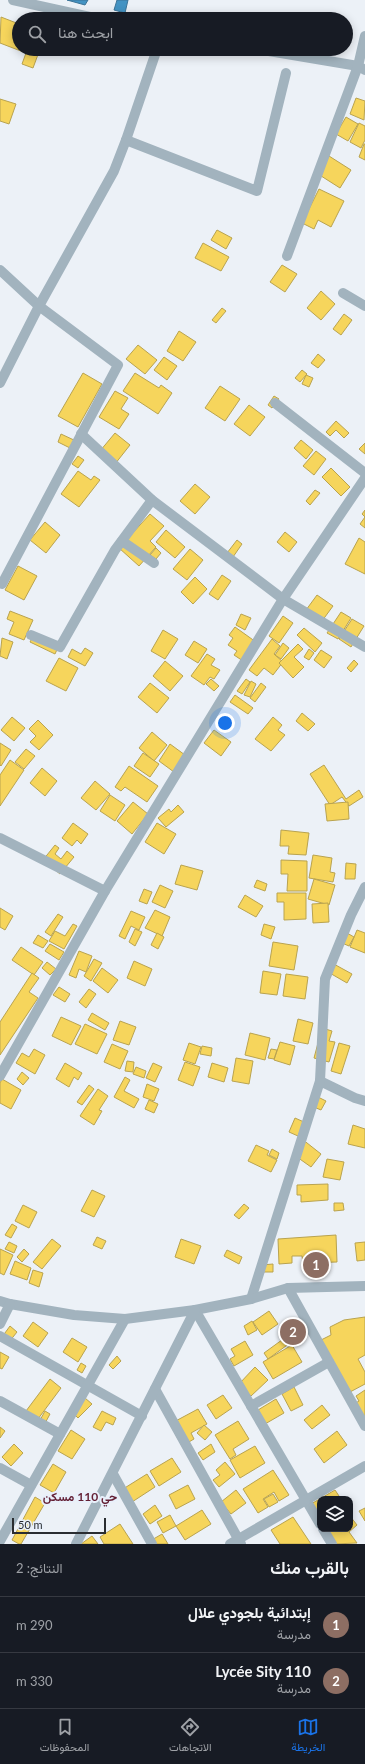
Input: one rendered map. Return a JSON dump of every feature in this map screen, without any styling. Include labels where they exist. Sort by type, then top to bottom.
[{"type":"street","points":[[13,0],[67,12]]},
{"type":"street","points":[[287,256],[361,68],[365,36]]},
{"type":"street","points":[[0,383],[39,306],[114,171],[155,56]]},
{"type":"street","points":[[295,56],[361,68]]},
{"type":"street","points":[[126,140],[257,191],[286,73]]},
{"type":"street","points":[[0,270],[39,306],[118,365],[2,584]]},
{"type":"street","points":[[343,293],[365,306]]},
{"type":"street","points":[[275,403],[365,472]]},
{"type":"street","points":[[81,434],[152,500],[283,599],[365,647]]},
{"type":"street","points":[[0,1076],[105,891],[283,599],[365,478]]},
{"type":"street","points":[[31,635],[60,647],[103,569],[152,500]]},
{"type":"street","points":[[122,541],[154,563]]},
{"type":"street","points":[[0,838],[105,891]]},
{"type":"street","points":[[251,1299],[320,1081],[324,980],[351,915],[365,887]]},
{"type":"street","points":[[320,1081],[355,1098],[365,1101]]},
{"type":"street","points":[[0,1301],[74,1315],[125,1319],[195,1310],[251,1299],[288,1288],[365,1286]]},
{"type":"street","points":[[288,1288],[365,1426]]},
{"type":"street","points":[[0,1324],[10,1304]]},
{"type":"street","points":[[76,1544],[113,1474],[195,1310]]},
{"type":"street","points":[[195,1310],[317,1519]]},
{"type":"street","points":[[0,1541],[125,1319]]},
{"type":"street","points":[[0,1336],[142,1416]]},
{"type":"street","points":[[252,1406],[329,1362]]},
{"type":"street","points":[[155,1389],[237,1542],[365,1466]]},
{"type":"street","points":[[0,1401],[60,1434]]},
{"type":"street","points":[[0,1468],[31,1485]]},
{"type":"street","points":[[113,1474],[152,1544]]},
{"type":"street","points":[[325,1532],[332,1544]]},
{"type":"building: سكن","points":[[1,17],[12,21],[12,48],[0,43]]},
{"type":"building: سكن","points":[[25,56],[37,56],[33,68],[22,64]]},
{"type":"building: سكن","points":[[356,98],[365,101],[364,120],[350,114]]},
{"type":"building: سكن","points":[[0,99],[16,104],[9,124],[0,121]]},
{"type":"building: سكن","points":[[346,117],[358,124],[348,141],[336,134]]},
{"type":"building: سكن","points":[[359,123],[365,126],[365,140],[361,148],[350,142]]},
{"type":"building: سكن","points":[[365,144],[365,160],[359,157]]},
{"type":"building: سكن","points":[[329,156],[351,170],[340,188],[318,174]]},
{"type":"building: سكن","points":[[319,189],[344,201],[331,227],[318,220],[314,229],[302,223]]},
{"type":"building: سكن","points":[[217,230],[232,238],[226,249],[211,240]]},
{"type":"building: سكن","points":[[203,243],[229,257],[221,271],[195,258]]},
{"type":"building: سكن","points":[[282,265],[297,274],[285,292],[270,282]]},
{"type":"building: سكن","points":[[321,291],[335,304],[321,320],[307,308]]},
{"type":"building: سكن","points":[[222,308],[226,311],[216,323],[212,320]]},
{"type":"building: سكن","points":[[344,314],[352,320],[341,335],[333,329]]},
{"type":"building: سكن","points":[[179,331],[196,342],[183,361],[167,351]]},
{"type":"building: سكن","points":[[138,345],[157,360],[145,374],[126,359]]},
{"type":"building: سكن","points":[[318,354],[325,360],[318,368],[311,363]]},
{"type":"building: سكن","points":[[164,357],[177,366],[167,380],[154,370]]},
{"type":"building: سكن","points":[[302,370],[307,374],[300,382],[295,378]]},
{"type":"building: سكن","points":[[83,373],[102,384],[78,427],[58,416]]},
{"type":"building: سكن","points":[[135,373],[159,388],[161,385],[172,393],[158,414],[123,391]]},
{"type":"building: سكن","points":[[306,375],[313,378],[309,387],[302,384]]},
{"type":"building: سكن","points":[[220,386],[240,399],[225,421],[205,408]]},
{"type":"building: سكن","points":[[115,391],[128,398],[121,409],[129,414],[119,429],[99,417]]},
{"type":"building: سكن","points":[[274,396],[279,399],[272,408],[268,405]]},
{"type":"building: سكن","points":[[249,405],[265,417],[250,436],[234,424]]},
{"type":"building: سكن","points":[[336,421],[349,433],[344,438],[336,430],[330,436],[326,432]]},
{"type":"building: سكن","points":[[115,433],[130,445],[115,464],[100,451]]},
{"type":"building: سكن","points":[[61,434],[76,441],[72,449],[58,442]]},
{"type":"building: سكن","points":[[301,440],[313,450],[306,459],[294,448]]},
{"type":"building: سكن","points":[[365,443],[365,454],[359,449]]},
{"type":"building: سكن","points":[[316,451],[326,459],[314,475],[303,466]]},
{"type":"building: سكن","points":[[78,456],[84,460],[78,468],[72,464]]},
{"type":"building: سكن","points":[[331,468],[350,487],[341,496],[322,477]]},
{"type":"building: سكن","points":[[78,471],[91,480],[94,476],[100,480],[79,507],[61,494]]},
{"type":"building: سكن","points":[[195,484],[210,497],[195,514],[180,501]]},
{"type":"building: سكن","points":[[315,490],[320,493],[310,505],[306,501]]},
{"type":"building: سكن","points":[[365,510],[365,517],[362,514]]},
{"type":"building: سكن","points":[[150,514],[164,526],[150,541],[156,547],[139,566],[119,548]]},
{"type":"building: سكن","points":[[365,517],[365,528],[360,524]]},
{"type":"building: سكن","points":[[45,522],[60,535],[46,553],[30,540]]},
{"type":"building: سكن","points":[[166,530],[185,547],[175,558],[156,542]]},
{"type":"building: سكن","points":[[285,532],[297,542],[289,552],[277,542]]},
{"type":"building: سكن","points":[[359,538],[365,542],[365,574],[345,564]]},
{"type":"building: سكن","points":[[237,540],[242,544],[233,557],[227,553]]},
{"type":"building: سكن","points":[[156,548],[161,553],[156,559],[150,555]]},
{"type":"building: سكن","points":[[190,549],[203,560],[187,580],[173,569]]},
{"type":"building: سكن","points":[[18,566],[37,576],[24,600],[5,590]]},
{"type":"building: سكن","points":[[222,575],[231,581],[218,600],[209,594]]},
{"type":"building: سكن","points":[[195,577],[207,589],[193,604],[181,592]]},
{"type":"building: سكن","points":[[317,595],[333,606],[322,621],[306,610]]},
{"type":"building: سكن","points":[[10,611],[33,620],[24,640],[9,634],[14,622],[7,619]]},
{"type":"building: سكن","points":[[341,612],[351,618],[338,639],[327,633]]},
{"type":"building: سكن","points":[[241,614],[251,618],[245,630],[236,625]]},
{"type":"building: سكن","points":[[283,616],[293,623],[279,643],[269,636]]},
{"type":"building: سكن","points":[[352,619],[364,626],[351,647],[339,639]]},
{"type":"building: سكن","points":[[235,627],[256,642],[243,661],[234,655],[237,651],[228,645],[233,638],[229,635]]},
{"type":"building: سكن","points":[[304,628],[322,643],[315,652],[297,635]]},
{"type":"building: سكن","points":[[163,630],[178,639],[165,659],[151,651]]},
{"type":"building: سكن","points":[[35,633],[60,643],[55,654],[30,642]]},
{"type":"building: سكن","points":[[2,638],[13,642],[7,659],[0,656]]},
{"type":"building: سكن","points":[[272,639],[280,646],[274,654],[283,662],[273,675],[264,668],[257,676],[249,670]]},
{"type":"building: سكن","points":[[194,641],[207,649],[198,663],[185,655]]},
{"type":"building: سكن","points":[[283,643],[289,648],[281,659],[275,655]]},
{"type":"building: سكن","points":[[298,644],[303,649],[294,657],[304,667],[293,678],[279,663]]},
{"type":"building: سكن","points":[[85,648],[93,653],[85,666],[68,657],[72,649],[81,654]]},
{"type":"building: سكن","points":[[309,649],[314,653],[309,660],[304,657]]},
{"type":"building: سكن","points":[[321,650],[332,657],[324,668],[314,660]]},
{"type":"building: سكن","points":[[207,654],[215,659],[211,665],[220,670],[214,679],[210,677],[204,685],[191,676]]},
{"type":"building: سكن","points":[[59,658],[78,668],[66,691],[46,681]]},
{"type":"building: سكن","points":[[354,660],[358,664],[351,672],[347,668]]},
{"type":"building: سكن","points":[[165,661],[183,676],[170,691],[153,676]]},
{"type":"building: سكن","points":[[211,679],[219,686],[214,691],[206,684]]},
{"type":"building: سكن","points":[[246,679],[250,682],[242,694],[237,691]]},
{"type":"building: سكن","points":[[251,681],[256,684],[250,697],[244,695]]},
{"type":"building: سكن","points":[[150,683],[169,698],[157,713],[138,697]]},
{"type":"building: سكن","points":[[261,683],[266,687],[255,702],[250,698]]},
{"type":"building: سكن","points":[[235,695],[253,708],[248,714],[230,702]]},
{"type":"building: سكن","points":[[302,713],[315,724],[308,731],[296,721]]},
{"type":"building: سكن","points":[[12,717],[25,728],[14,741],[1,730]]},
{"type":"building: سكن","points":[[273,717],[282,725],[278,730],[285,735],[271,751],[255,739]]},
{"type":"building: سكن","points":[[38,720],[53,735],[39,750],[30,742],[36,736],[29,729]]},
{"type":"building: سكن","points":[[214,730],[231,742],[221,756],[204,743]]},
{"type":"building: سكن","points":[[152,732],[167,745],[154,761],[139,748]]},
{"type":"building: سكن","points":[[0,743],[11,750],[1,766],[0,765]]},
{"type":"building: سكن","points":[[170,744],[185,755],[174,772],[159,761]]},
{"type":"building: سكن","points":[[26,749],[35,756],[24,769],[15,762]]},
{"type":"building: سكن","points":[[143,753],[159,764],[150,777],[134,766]]},
{"type":"building: سكن","points":[[10,760],[24,770],[0,806],[0,775]]},
{"type":"building: سكن","points":[[324,765],[346,799],[359,790],[363,797],[349,806],[342,797],[330,805],[310,774]]},
{"type":"building: سكن","points":[[129,766],[158,786],[147,802],[125,787],[121,791],[115,787]]},
{"type":"building: سكن","points":[[42,768],[57,781],[45,796],[30,783]]},
{"type":"building: سكن","points":[[95,781],[110,794],[96,810],[81,798]]},
{"type":"building: سكن","points":[[110,795],[125,805],[115,821],[100,811]]},
{"type":"building: سكن","points":[[133,802],[148,814],[132,834],[117,821]]},
{"type":"building: سكن","points":[[348,802],[349,819],[327,821],[325,804]]},
{"type":"building: سكن","points":[[178,805],[184,812],[166,827],[158,818],[169,809],[171,812]]},
{"type":"building: سكن","points":[[73,823],[88,834],[81,844],[77,840],[72,846],[62,838]]},
{"type":"building: سكن","points":[[157,823],[176,834],[164,854],[145,842]]},
{"type":"building: سكن","points":[[281,830],[309,833],[306,855],[288,854],[289,846],[280,846]]},
{"type":"building: سكن","points":[[55,845],[59,848],[55,854],[61,859],[67,851],[74,857],[60,874],[43,860]]},
{"type":"building: سكن","points":[[313,855],[332,858],[330,872],[335,873],[333,882],[309,878]]},
{"type":"building: سكن","points":[[281,860],[307,861],[307,891],[287,891],[288,874],[281,874]]},
{"type":"building: سكن","points":[[346,863],[356,864],[355,879],[345,879]]},
{"type":"building: سكن","points":[[181,865],[203,871],[197,890],[175,884]]},
{"type":"building: سكن","points":[[314,879],[335,885],[329,905],[308,899]]},
{"type":"building: سكن","points":[[257,880],[267,884],[265,891],[254,887]]},
{"type":"building: سكن","points":[[160,885],[173,891],[165,908],[152,902]]},
{"type":"building: سكن","points":[[144,889],[152,892],[147,904],[139,901]]},
{"type":"building: سكن","points":[[277,893],[306,893],[306,919],[284,920],[284,902],[277,902]]},
{"type":"building: سكن","points":[[245,895],[263,906],[256,917],[238,907]]},
{"type":"building: سكن","points":[[328,903],[329,922],[313,923],[312,904]]},
{"type":"building: سكن","points":[[0,908],[13,916],[5,930],[0,927]]},
{"type":"building: سكن","points":[[155,910],[170,917],[162,936],[145,928]]},
{"type":"building: سكن","points":[[131,911],[145,917],[139,930],[131,926],[125,939],[119,936]]},
{"type":"building: سكن","points":[[58,914],[63,917],[51,936],[45,932]]},
{"type":"building: سكن","points":[[73,924],[77,926],[64,949],[49,941],[55,931],[65,936]]},
{"type":"building: سكن","points":[[264,924],[275,927],[271,939],[261,935]]},
{"type":"building: سكن","points":[[135,929],[142,932],[135,946],[129,942]]},
{"type":"building: سكن","points":[[357,930],[365,933],[365,953],[350,947]]},
{"type":"building: سكن","points":[[157,933],[164,937],[158,949],[151,945]]},
{"type":"building: سكن","points":[[347,933],[354,937],[349,946],[342,943]]},
{"type":"building: سكن","points":[[38,935],[48,941],[43,948],[33,943]]},
{"type":"building: سكن","points":[[273,942],[298,946],[294,970],[269,966]]},
{"type":"building: سكن","points":[[50,944],[64,952],[59,960],[45,951]]},
{"type":"building: سكن","points":[[21,947],[43,962],[34,975],[12,960]]},
{"type":"building: سكن","points":[[79,951],[92,956],[86,972],[79,969],[76,978],[69,975]]},
{"type":"building: سكن","points":[[94,959],[102,963],[91,981],[84,976]]},
{"type":"building: سكن","points":[[134,961],[152,969],[145,986],[127,978]]},
{"type":"building: سكن","points":[[47,962],[56,969],[50,975],[42,968]]},
{"type":"building: سكن","points":[[332,963],[352,974],[347,983],[328,972]]},
{"type":"building: سكن","points":[[102,968],[118,980],[108,993],[93,981]]},
{"type":"building: سكن","points":[[263,971],[281,974],[277,995],[260,993]]},
{"type":"building: سكن","points":[[32,973],[39,978],[29,992],[38,998],[0,1055],[0,1022]]},
{"type":"building: سكن","points":[[286,974],[308,977],[305,999],[283,996]]},
{"type":"building: سكن","points":[[59,987],[70,994],[65,1002],[53,995]]},
{"type":"building: سكن","points":[[89,989],[96,994],[86,1008],[79,1002]]},
{"type":"building: سكن","points":[[92,1013],[109,1023],[105,1030],[88,1020]]},
{"type":"building: سكن","points":[[61,1017],[81,1026],[71,1045],[52,1036]]},
{"type":"building: سكن","points":[[298,1019],[313,1023],[308,1044],[293,1041]]},
{"type":"building: سكن","points":[[120,1021],[136,1027],[129,1045],[113,1040]]},
{"type":"building: سكن","points":[[85,1024],[107,1034],[97,1054],[75,1044]]},
{"type":"building: سكن","points":[[322,1028],[332,1031],[329,1041],[335,1042],[329,1062],[314,1058]]},
{"type":"building: سكن","points":[[250,1033],[270,1038],[265,1060],[245,1055]]},
{"type":"building: سكن","points":[[280,1042],[295,1046],[290,1065],[274,1060]]},
{"type":"building: سكن","points":[[189,1043],[201,1047],[195,1064],[183,1060]]},
{"type":"building: سكن","points":[[339,1043],[350,1046],[341,1074],[331,1071]]},
{"type":"building: سكن","points":[[112,1044],[128,1051],[120,1069],[104,1062]]},
{"type":"building: سكن","points":[[202,1046],[212,1048],[211,1056],[200,1054]]},
{"type":"building: سكن","points":[[34,1049],[45,1055],[35,1074],[16,1063],[22,1053],[29,1057]]},
{"type":"building: سكن","points":[[271,1049],[277,1050],[274,1059],[268,1058]]},
{"type":"building: سكن","points":[[236,1058],[253,1061],[249,1084],[232,1081]]},
{"type":"building: سكن","points":[[127,1061],[134,1062],[133,1072],[125,1071]]},
{"type":"building: سكن","points":[[185,1062],[200,1067],[193,1086],[178,1080]]},
{"type":"building: سكن","points":[[65,1063],[82,1073],[78,1080],[74,1077],[69,1087],[56,1079]]},
{"type":"building: سكن","points":[[153,1063],[162,1067],[155,1082],[146,1078]]},
{"type":"building: سكن","points":[[212,1063],[228,1068],[224,1082],[208,1077]]},
{"type":"building: سكن","points":[[136,1067],[146,1071],[144,1078],[133,1074]]},
{"type":"building: سكن","points":[[22,1072],[29,1078],[23,1085],[17,1079]]},
{"type":"building: سكن","points":[[125,1077],[130,1080],[124,1091],[139,1099],[134,1108],[114,1097]]},
{"type":"building: سكن","points":[[2,1079],[21,1090],[11,1109],[0,1103],[0,1083]]},
{"type":"building: سكن","points":[[147,1084],[159,1089],[154,1101],[143,1097]]},
{"type":"building: سكن","points":[[89,1085],[94,1089],[82,1105],[77,1102]]},
{"type":"building: سكن","points":[[98,1089],[108,1096],[99,1110],[102,1111],[94,1125],[80,1116]]},
{"type":"building: سكن","points":[[314,1095],[326,1101],[321,1110],[309,1105]]},
{"type":"building: سكن","points":[[149,1100],[158,1104],[154,1113],[145,1109]]},
{"type":"building: سكن","points":[[295,1118],[304,1122],[298,1136],[289,1132]]},
{"type":"building: سكن","points":[[353,1125],[365,1129],[365,1148],[348,1144]]},
{"type":"building: سكن","points":[[302,1139],[321,1154],[311,1167],[297,1157]]},
{"type":"building: سكن","points":[[256,1145],[269,1151],[267,1155],[277,1160],[271,1172],[248,1161]]},
{"type":"building: سكن","points":[[272,1149],[279,1153],[277,1159],[269,1155]]},
{"type":"building: سكن","points":[[327,1159],[344,1162],[340,1180],[323,1177]]},
{"type":"building: سكن","points":[[328,1184],[328,1200],[301,1202],[301,1195],[297,1195],[297,1185]]},
{"type":"building: سكن","points":[[92,1190],[105,1196],[94,1217],[81,1211]]},
{"type":"building: سكن","points":[[334,1203],[343,1203],[344,1210],[334,1211]]},
{"type":"building: سكن","points":[[244,1204],[249,1208],[239,1219],[234,1215]]},
{"type":"building: سكن","points":[[23,1205],[37,1212],[29,1228],[15,1221]]},
{"type":"building: سكن","points":[[12,1224],[17,1227],[11,1238],[5,1235]]},
{"type":"building: سكن","points":[[336,1235],[337,1262],[303,1263],[302,1256],[292,1256],[292,1263],[279,1264],[278,1239]]},
{"type":"building: سكن","points":[[97,1237],[106,1241],[102,1249],[93,1245]]},
{"type":"building: سكن","points":[[52,1239],[61,1246],[42,1269],[33,1262]]},
{"type":"building: سكن","points":[[181,1239],[201,1246],[194,1264],[175,1257]]},
{"type":"building: سكن","points":[[9,1242],[17,1246],[14,1253],[5,1249]]},
{"type":"building: سكن","points":[[365,1242],[365,1260],[357,1261],[355,1243]]},
{"type":"building: سكن","points":[[0,1249],[13,1255],[4,1275],[0,1273]]},
{"type":"building: سكن","points":[[24,1249],[29,1254],[22,1262],[17,1257]]},
{"type":"building: سكن","points":[[227,1250],[242,1257],[239,1264],[224,1256]]},
{"type":"building: سكن","points":[[15,1261],[31,1268],[27,1280],[10,1274]]},
{"type":"building: سكن","points":[[273,1264],[273,1272],[263,1272],[262,1265]]},
{"type":"building: سكن","points":[[33,1270],[43,1273],[39,1287],[29,1283]]},
{"type":"building: سكن","points":[[269,1311],[278,1324],[262,1335],[253,1322]]},
{"type":"building: سكن","points":[[365,1317],[365,1355],[358,1359],[365,1372],[365,1384],[350,1392],[321,1340],[331,1335],[330,1327],[344,1320]]},
{"type":"building: سكن","points":[[252,1321],[257,1330],[248,1335],[244,1326]]},
{"type":"building: سكن","points":[[33,1322],[48,1333],[38,1347],[23,1336]]},
{"type":"building: سكن","points":[[10,1326],[17,1332],[9,1342],[2,1337]]},
{"type":"building: سكن","points":[[286,1337],[290,1343],[268,1359],[264,1353]]},
{"type":"building: سكن","points":[[72,1338],[87,1347],[78,1362],[63,1352]]},
{"type":"building: سكن","points":[[245,1341],[253,1355],[234,1366],[230,1359],[235,1356],[231,1349]]},
{"type":"building: سكن","points":[[292,1345],[302,1362],[273,1379],[263,1362]]},
{"type":"building: سكن","points":[[0,1352],[9,1357],[2,1369],[0,1368]]},
{"type":"building: سكن","points":[[117,1356],[121,1361],[113,1369],[109,1365]]},
{"type":"building: سكن","points":[[81,1363],[86,1366],[82,1373],[77,1370]]},
{"type":"building: سكن","points":[[255,1367],[268,1380],[251,1396],[239,1384]]},
{"type":"building: سكن","points":[[50,1379],[61,1388],[35,1423],[23,1415]]},
{"type":"building: سكن","points":[[294,1387],[303,1405],[291,1411],[282,1394]]},
{"type":"building: سكن","points":[[365,1390],[365,1428],[351,1406],[359,1401],[356,1396]]},
{"type":"building: سكن","points":[[223,1395],[232,1408],[216,1419],[207,1405]]},
{"type":"building: سكن","points":[[85,1398],[92,1404],[78,1418],[72,1412]]},
{"type":"building: سكن","points":[[276,1399],[284,1413],[265,1424],[258,1410]]},
{"type":"building: سكن","points":[[322,1405],[330,1415],[312,1429],[304,1420]]},
{"type":"building: سكن","points":[[198,1409],[207,1424],[191,1433],[194,1439],[182,1446],[170,1424]]},
{"type":"building: سكن","points":[[45,1411],[50,1414],[43,1427],[38,1424]]},
{"type":"building: سكن","points":[[102,1411],[116,1418],[113,1425],[106,1422],[101,1431],[93,1427]]},
{"type":"building: سكن","points":[[238,1421],[249,1439],[233,1449],[236,1455],[230,1459],[215,1435]]},
{"type":"building: سكن","points":[[204,1425],[212,1432],[205,1440],[197,1433]]},
{"type":"building: سكن","points":[[0,1427],[5,1431],[0,1438]]},
{"type":"building: سكن","points":[[71,1430],[85,1439],[72,1459],[58,1451]]},
{"type":"building: سكن","points":[[337,1431],[347,1445],[324,1463],[314,1449]]},
{"type":"building: سكن","points":[[14,1444],[23,1453],[11,1466],[2,1457]]},
{"type":"building: سكن","points":[[211,1444],[215,1452],[203,1460],[198,1453]]},
{"type":"building: سكن","points":[[255,1446],[265,1463],[240,1478],[230,1460]]},
{"type":"building: سكن","points":[[172,1458],[181,1472],[159,1486],[150,1471]]},
{"type":"building: سكن","points":[[225,1462],[235,1474],[219,1487],[213,1480],[220,1475],[216,1470]]},
{"type":"building: سكن","points":[[53,1464],[66,1472],[54,1493],[40,1485]]},
{"type":"building: سكن","points":[[273,1470],[289,1495],[279,1501],[274,1492],[263,1499],[268,1507],[258,1513],[243,1489]]},
{"type":"building: سكن","points":[[147,1474],[155,1487],[132,1502],[123,1489]]},
{"type":"building: سكن","points":[[188,1485],[195,1499],[176,1509],[169,1495]]},
{"type":"building: سكن","points":[[236,1490],[246,1503],[231,1514],[221,1502]]},
{"type":"building: سكن","points":[[335,1490],[339,1496],[325,1496]]},
{"type":"building: سكن","points":[[273,1494],[278,1502],[269,1507],[264,1499]]},
{"type":"building: سكن","points":[[35,1497],[45,1503],[21,1544],[19,1544],[12,1540]]},
{"type":"building: سكن","points":[[317,1500],[317,1513],[311,1504]]},
{"type":"building: سكن","points":[[155,1505],[162,1516],[150,1524],[143,1514]]},
{"type":"building: سكن","points":[[365,1508],[365,1521],[359,1511]]},
{"type":"building: سكن","points":[[202,1510],[211,1524],[185,1540],[176,1526]]},
{"type":"building: سكن","points":[[170,1515],[176,1526],[163,1533],[157,1522]]},
{"type":"building: سكن","points":[[293,1517],[311,1544],[280,1544],[271,1530]]},
{"type":"building: سكن","points":[[353,1520],[357,1525],[353,1528]]},
{"type":"building: سكن","points":[[120,1524],[133,1544],[104,1544],[100,1537]]},
{"type":"building: سكن","points":[[349,1532],[357,1543],[334,1544],[326,1533]]},
{"type":"building: سكن","points":[[162,1534],[168,1544],[152,1544],[150,1541]]},
{"type":"building: سكن","points":[[92,1536],[98,1544],[81,1544]]},
{"type":"building: مدارس","points":[[67,0],[88,0],[85,5]]},
{"type":"building: مدارس","points":[[117,0],[128,0],[125,12],[114,10]]},
{"type":"place","name":"إبتدائية بلجودي علال","points":[[316,1265]]},
{"type":"place","name":"Lycée Sity 110","points":[[293,1332]]},
{"type":"district","name":"حي 110 مسكن","points":[[80,1496]]}]
